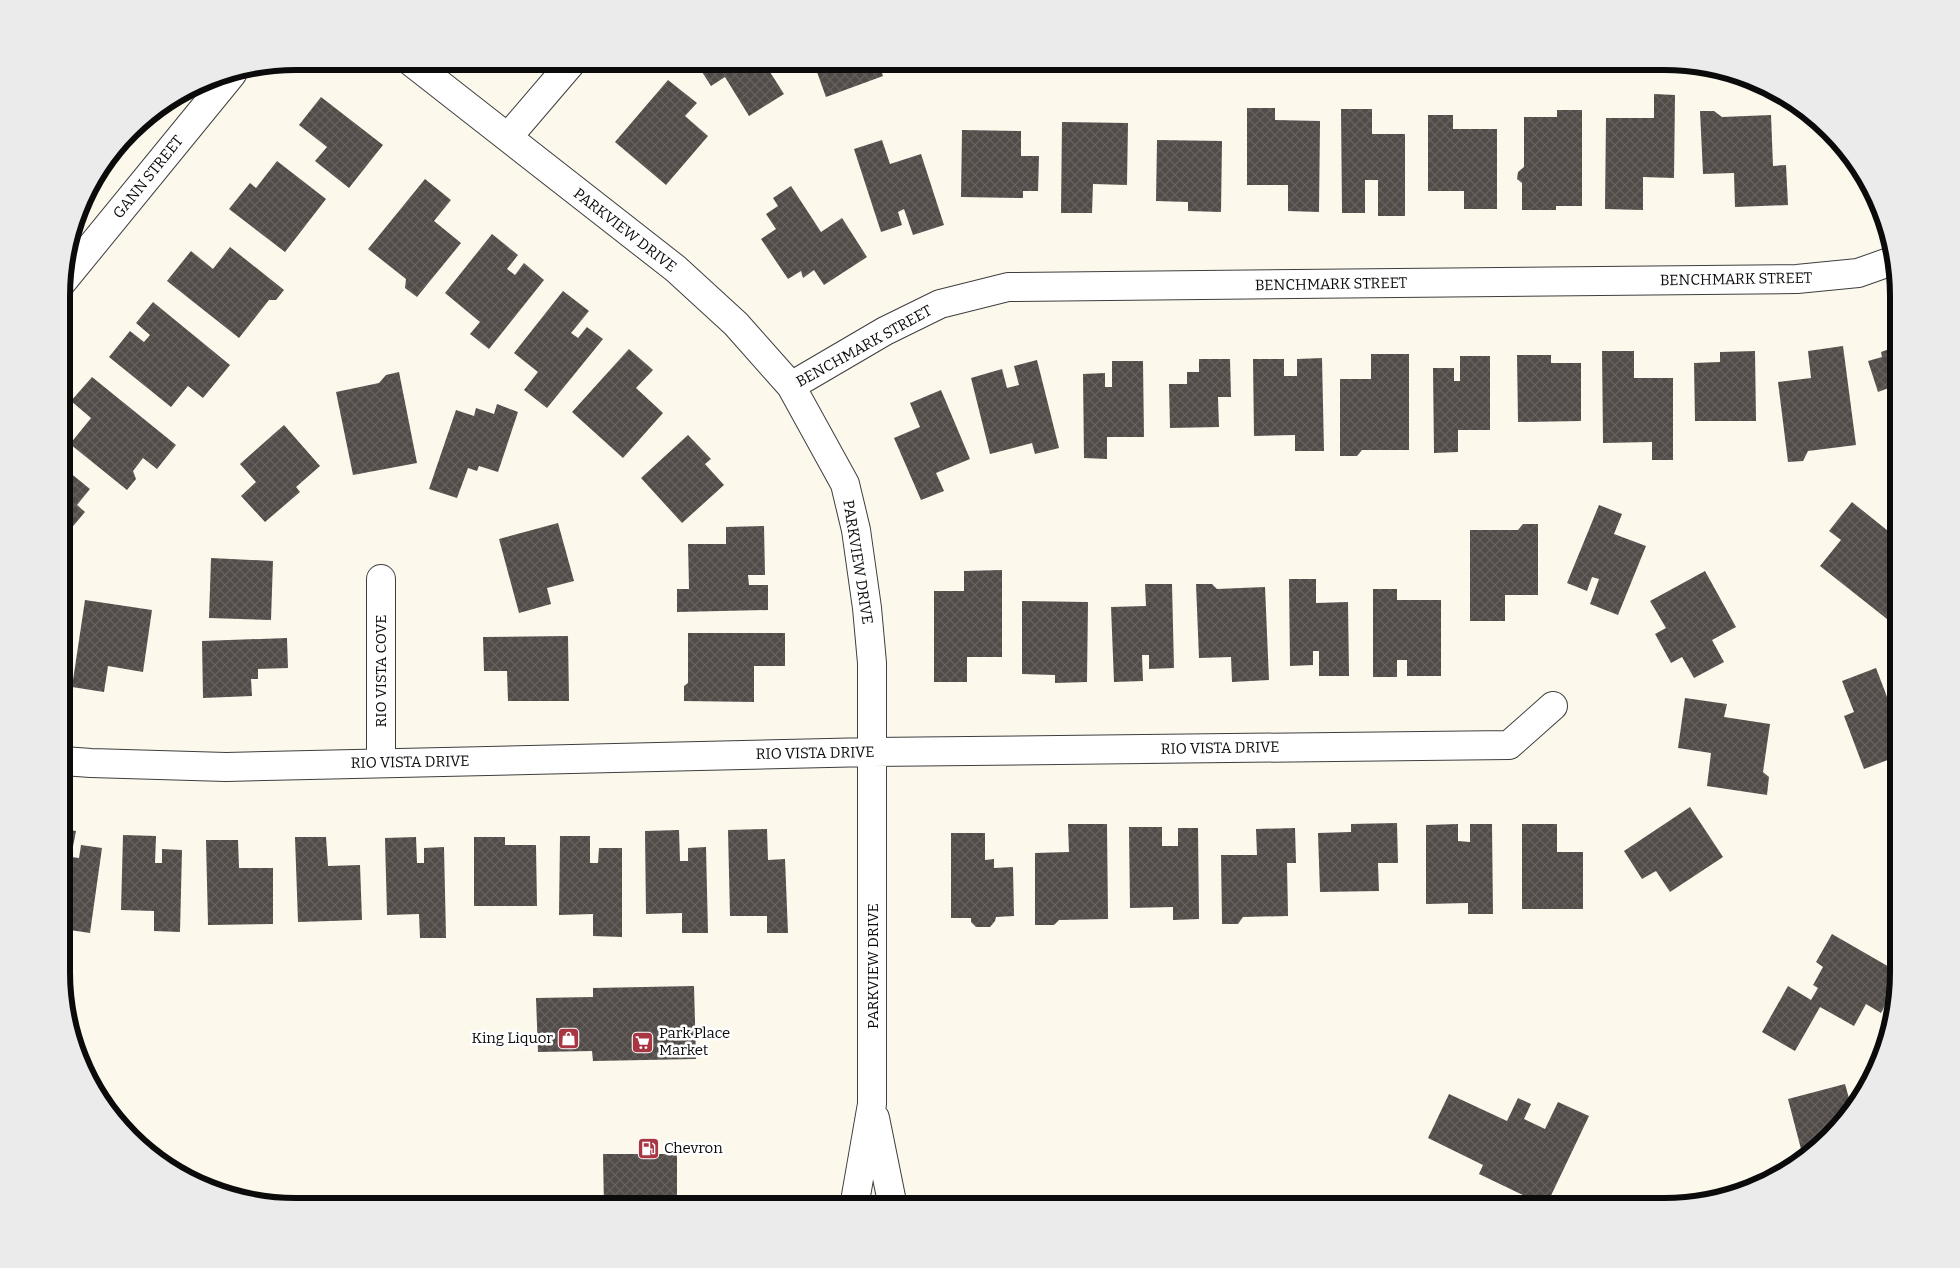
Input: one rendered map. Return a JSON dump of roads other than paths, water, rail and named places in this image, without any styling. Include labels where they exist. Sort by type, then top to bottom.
[{"type":"street","name":"PARKVIEW DRIVE","points":[[422,70],[676,269],[736,324],[790,386],[845,484],[856,530],[868,608],[872,662],[872,1104],[855,1198]]},
{"type":"street","points":[[508,137],[565,70]]},
{"type":"street","name":"GANN STREET","points":[[71,271],[226,81]]},
{"type":"street","name":"BENCHMARK STREET","points":[[790,386],[885,331],[940,304],[1008,287],[1797,279],[1858,273],[1888,263]]},
{"type":"street","name":"RIO VISTA COVE","points":[[381,580],[381,762]]},
{"type":"street","name":"RIO VISTA DRIVE","points":[[70,762],[226,767],[872,752],[1509,744],[1553,706]]},
{"type":"street","name":"PARKVIEW DRIVE","points":[[872,1104],[891,1198]]},
{"type":"place","name":"King Liquor","points":[[569,1038]]},
{"type":"place","name":"Park Place Market","points":[[643,1042]]},
{"type":"place","name":"Chevron","points":[[648,1148]]}]
